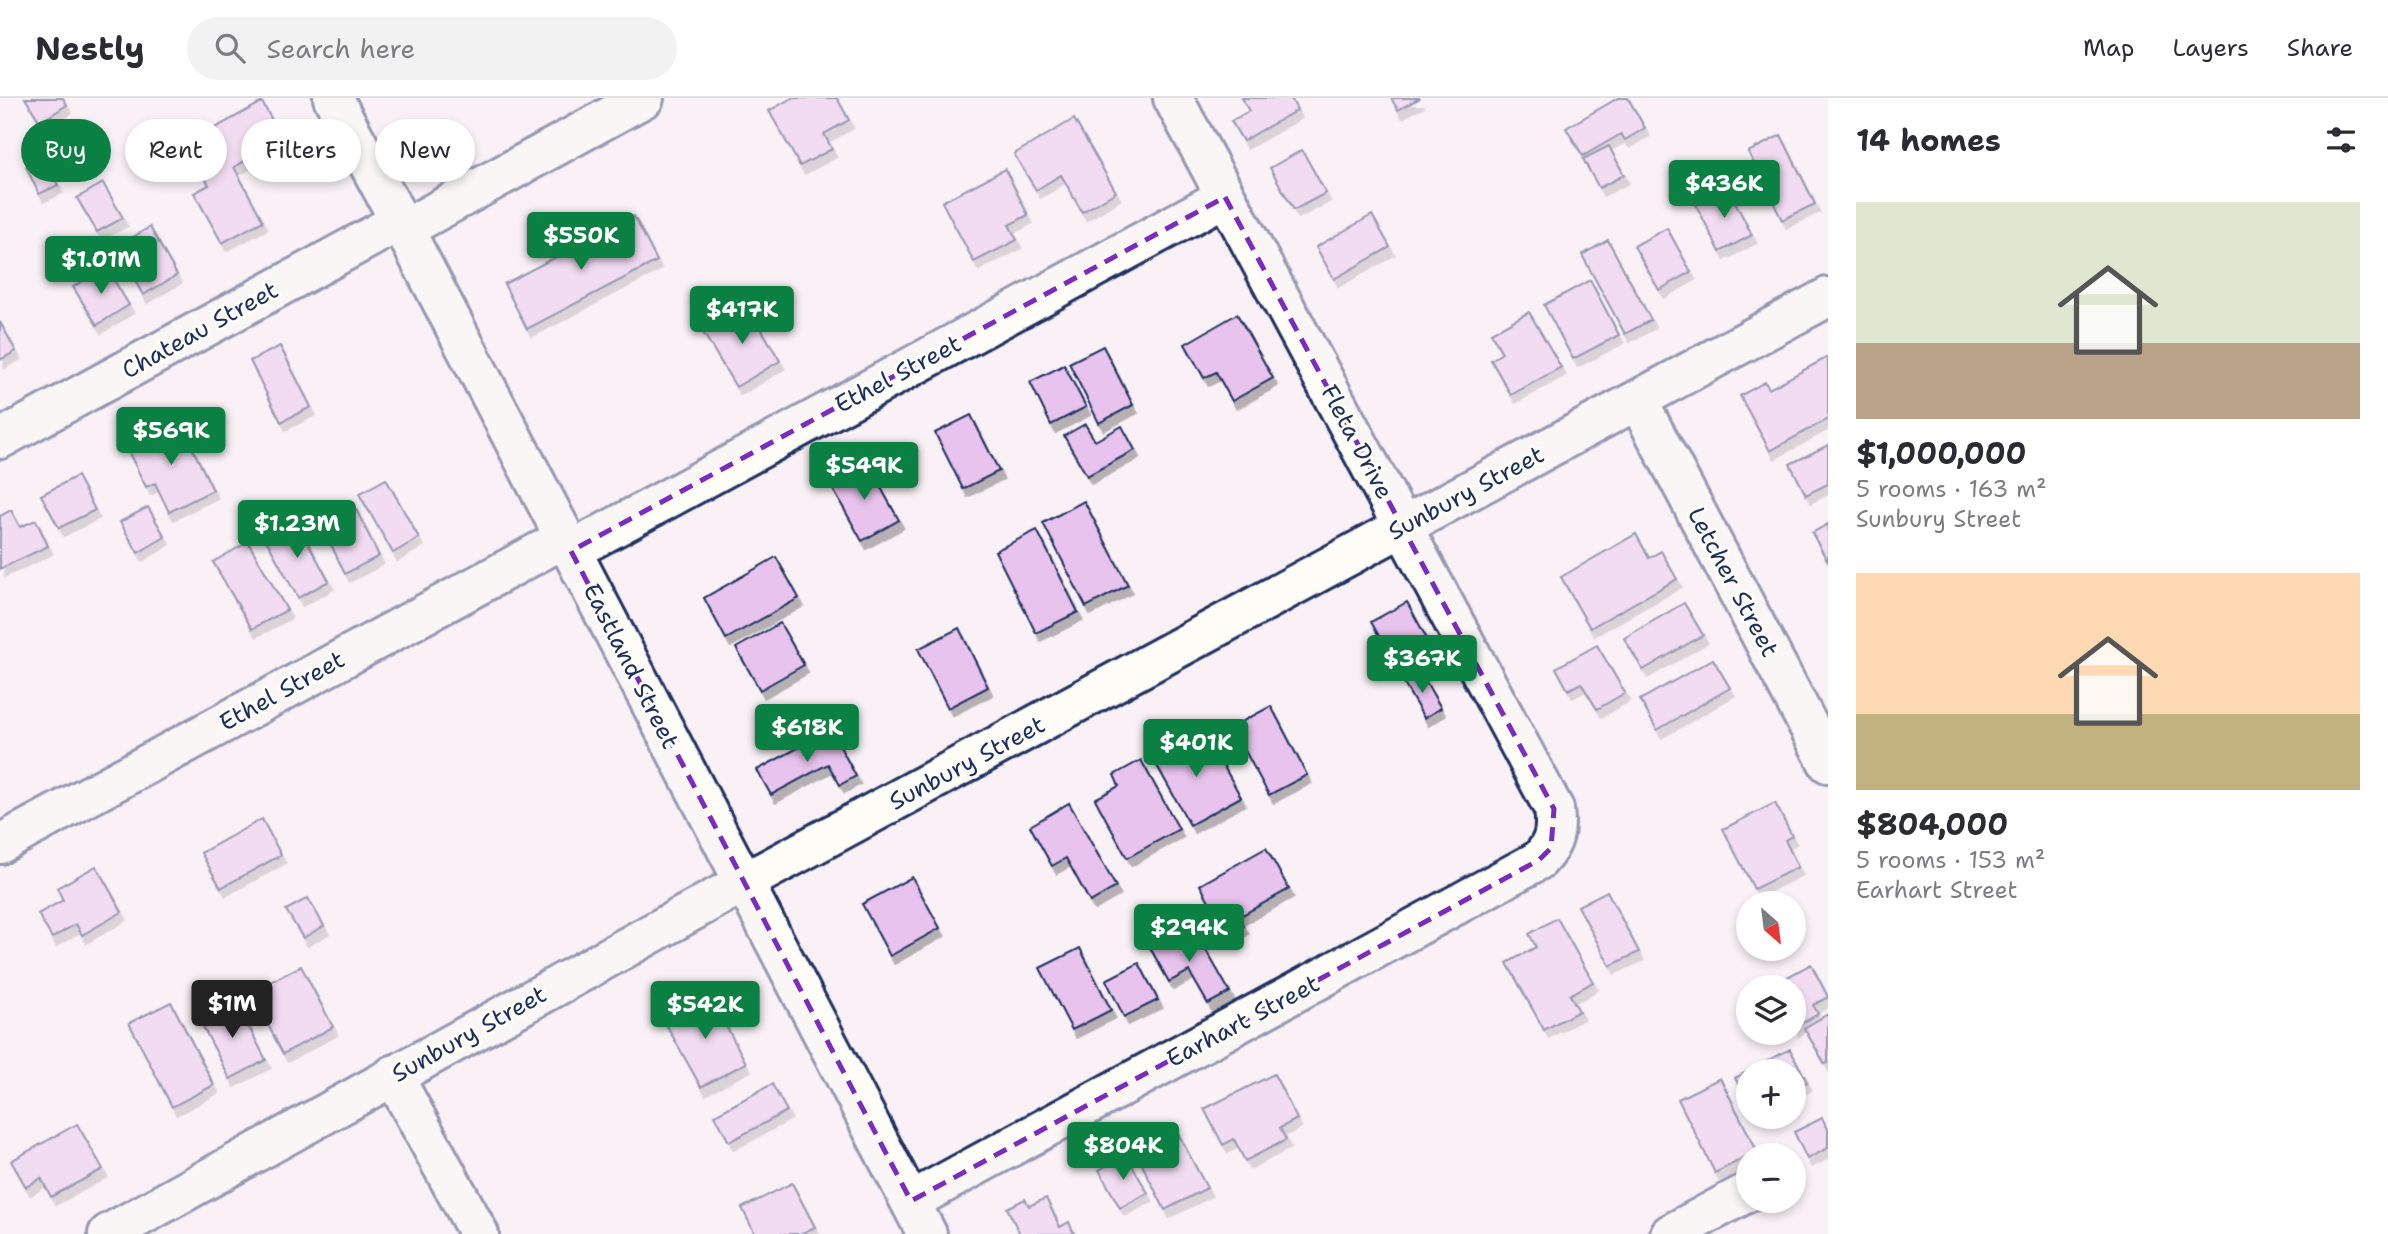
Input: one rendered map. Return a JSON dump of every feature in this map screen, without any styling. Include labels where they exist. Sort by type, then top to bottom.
[{"type":"street","name":"Eastland Street","points":[[333,98],[402,225],[919,1218]]},
{"type":"street","name":"Chateau Street","points":[[0,439],[644,98]]},
{"type":"street","name":"Fleta Drive","points":[[1173,98],[1554,809],[1556,823]]},
{"type":"street","name":"Ethel Street","points":[[0,844],[1225,197]]},
{"type":"street","name":"Sunbury Street","points":[[108,1234],[743,883],[1828,297]]},
{"type":"street","name":"Letcher Street","points":[[1638,401],[1828,763]]},
{"type":"street","name":"Earhart Street","points":[[919,1218],[1539,860],[1551,848],[1556,823]]},
{"type":"street","points":[[393,1075],[479,1234]]},
{"type":"street","points":[[1670,1234],[1736,1198]]},
{"type":"highlighted area","points":[[1225,197],[1554,809],[1551,848],[1539,860],[911,1201],[571,551]]},
{"type":"building","points":[[25,98],[63,98],[67,105],[45,119],[38,119]]},
{"type":"building","points":[[792,98],[837,98],[849,120],[824,134],[832,149],[800,166],[769,111]]},
{"type":"building","points":[[1242,98],[1291,98],[1297,110],[1243,141],[1231,121],[1249,111]]},
{"type":"building","points":[[1391,98],[1420,98],[1398,110]]},
{"type":"building","points":[[1618,98],[1628,98],[1645,128],[1625,140],[1621,134],[1583,156],[1566,128]]},
{"type":"building","points":[[262,102],[271,119],[241,119],[241,163],[234,167],[263,221],[222,243],[194,193],[209,185],[207,182],[227,182],[227,121]]},
{"type":"building","points":[[1074,119],[1116,192],[1082,212],[1061,175],[1036,190],[1014,154]]},
{"type":"building","points":[[1781,135],[1815,204],[1782,220],[1748,152]]},
{"type":"building","points":[[1609,146],[1624,175],[1599,188],[1583,159]]},
{"type":"building","points":[[1302,150],[1326,193],[1294,210],[1270,168]]},
{"type":"building","points":[[1005,169],[1028,215],[1009,225],[1017,240],[974,262],[942,202]]},
{"type":"building","points":[[33,182],[57,182],[58,185],[39,194]]},
{"type":"building","points":[[103,183],[123,218],[97,232],[77,198]]},
{"type":"building","points":[[1728,188],[1752,235],[1720,252],[1696,205]]},
{"type":"building","points":[[1372,215],[1390,247],[1334,279],[1316,247]]},
{"type":"building","points":[[634,216],[657,261],[527,329],[504,284]]},
{"type":"building","points":[[150,227],[177,275],[143,295],[126,264],[143,255],[133,237]]},
{"type":"building","points":[[1667,228],[1691,272],[1659,290],[1634,246]]},
{"type":"building","points":[[1608,240],[1651,320],[1625,334],[1582,255]]},
{"type":"building","points":[[106,267],[129,305],[97,325],[73,287]]},
{"type":"building","points":[[1590,280],[1619,335],[1573,359],[1544,305]]},
{"type":"building","points":[[748,306],[780,361],[736,387],[703,332]]},
{"type":"building","points":[[1529,312],[1561,367],[1511,395],[1491,360],[1502,353],[1491,333]]},
{"type":"building","points":[[1237,314],[1273,378],[1232,401],[1216,372],[1204,378],[1185,344]]},
{"type":"building","points":[[0,322],[16,351],[0,360]]},
{"type":"building","points":[[280,346],[311,407],[281,422],[250,361]]},
{"type":"building","points":[[1103,346],[1133,405],[1099,423],[1069,363]]},
{"type":"building","points":[[1828,357],[1828,419],[1770,451],[1740,396],[1765,382],[1769,389]]},
{"type":"building","points":[[1064,365],[1086,407],[1051,425],[1030,382]]},
{"type":"building","points":[[971,415],[999,471],[963,489],[935,433]]},
{"type":"building","points":[[180,423],[213,490],[169,512],[155,483],[146,487],[127,449]]},
{"type":"building","points":[[1085,424],[1095,441],[1122,426],[1135,450],[1087,476],[1064,436]]},
{"type":"building","points":[[1828,445],[1828,484],[1806,495],[1790,464]]},
{"type":"building","points":[[867,463],[899,520],[862,541],[830,484]]},
{"type":"building","points":[[77,476],[95,510],[59,528],[41,495]]},
{"type":"building","points":[[386,479],[419,538],[393,553],[359,494]]},
{"type":"building","points":[[1084,501],[1128,585],[1086,607],[1043,523]]},
{"type":"building","points":[[148,507],[165,537],[138,553],[120,522]]},
{"type":"building","points":[[356,509],[379,556],[345,574],[322,526]]},
{"type":"building","points":[[11,510],[20,527],[36,520],[48,546],[0,569],[0,516]]},
{"type":"building","points":[[296,521],[329,581],[298,598],[265,538]]},
{"type":"building","points":[[1828,524],[1828,562],[1812,533]]},
{"type":"building","points":[[1037,530],[1078,612],[1036,633],[995,551]]},
{"type":"building","points":[[1636,534],[1649,558],[1661,551],[1677,579],[1590,628],[1561,577]]},
{"type":"building","points":[[248,542],[287,610],[252,629],[213,562]]},
{"type":"building","points":[[776,557],[799,598],[726,639],[704,598]]},
{"type":"building","points":[[1407,602],[1426,637],[1391,657],[1371,622]]},
{"type":"building","points":[[1684,603],[1703,635],[1643,670],[1624,638]]},
{"type":"building","points":[[780,623],[804,665],[760,690],[736,648]]},
{"type":"building","points":[[959,628],[988,687],[948,708],[918,649]]},
{"type":"building","points":[[1597,645],[1625,693],[1597,709],[1581,683],[1568,690],[1556,668]]},
{"type":"building","points":[[1713,659],[1730,688],[1657,730],[1640,700]]},
{"type":"building","points":[[1420,672],[1441,708],[1424,718],[1403,682]]},
{"type":"building","points":[[1271,706],[1307,775],[1269,795],[1232,727]]},
{"type":"building","points":[[831,730],[856,776],[840,785],[828,764],[771,795],[757,770]]},
{"type":"building","points":[[1179,740],[1186,753],[1209,740],[1241,797],[1190,825],[1151,755]]},
{"type":"building","points":[[1141,760],[1179,829],[1127,858],[1095,799],[1119,786],[1114,775]]},
{"type":"building","points":[[1069,803],[1116,887],[1090,902],[1066,858],[1052,866],[1030,826]]},
{"type":"building","points":[[1775,803],[1792,836],[1785,840],[1798,867],[1754,889],[1723,829]]},
{"type":"building","points":[[262,819],[281,855],[221,888],[201,853]]},
{"type":"building","points":[[1266,848],[1289,889],[1239,917],[1244,926],[1228,935],[1200,885]]},
{"type":"building","points":[[96,866],[122,912],[82,935],[76,924],[52,938],[38,914],[63,900],[57,888]]},
{"type":"building","points":[[912,877],[940,928],[890,956],[862,904]]},
{"type":"building","points":[[1607,891],[1639,952],[1610,966],[1578,906]]},
{"type":"building","points":[[308,898],[324,926],[303,938],[286,910]]},
{"type":"building","points":[[1557,918],[1593,982],[1570,995],[1579,1011],[1544,1030],[1507,963],[1536,947],[1529,934]]},
{"type":"building","points":[[1172,930],[1181,945],[1198,936],[1230,992],[1208,1004],[1189,971],[1169,982],[1148,944]]},
{"type":"building","points":[[1080,948],[1111,1010],[1072,1030],[1040,968]]},
{"type":"building","points":[[1139,963],[1158,1000],[1124,1017],[1106,980]]},
{"type":"building","points":[[1811,964],[1828,997],[1813,1005],[1818,1014],[1806,1021],[1806,975],[1791,975]]},
{"type":"building","points":[[301,966],[333,1027],[283,1054],[251,992]]},
{"type":"building","points":[[709,994],[746,1063],[701,1087],[663,1019]]},
{"type":"building","points":[[235,1000],[266,1060],[230,1079],[199,1019]]},
{"type":"building","points":[[171,1002],[214,1085],[172,1107],[129,1023]]},
{"type":"building","points":[[1828,1014],[1828,1063],[1825,1064],[1806,1027]]},
{"type":"building","points":[[1790,1049],[1795,1059],[1771,1059]]},
{"type":"building","points":[[1274,1074],[1297,1119],[1280,1128],[1286,1140],[1245,1161],[1234,1139],[1223,1145],[1204,1109]]},
{"type":"building","points":[[1720,1078],[1736,1110],[1736,1129],[1746,1129],[1753,1143],[1736,1143],[1736,1162],[1715,1173],[1678,1099]]},
{"type":"building","points":[[772,1084],[787,1111],[729,1142],[715,1115]]},
{"type":"building","points":[[1822,1118],[1828,1129],[1828,1148],[1807,1159],[1806,1143],[1799,1143],[1794,1132],[1806,1129],[1806,1126]]},
{"type":"building","points":[[77,1124],[103,1169],[51,1197],[41,1178],[26,1187],[11,1161]]},
{"type":"building","points":[[1174,1126],[1207,1188],[1165,1210],[1133,1147]]},
{"type":"building","points":[[1126,1155],[1148,1193],[1120,1208],[1099,1170]]},
{"type":"building","points":[[792,1183],[815,1227],[800,1234],[755,1234],[742,1208]]},
{"type":"building","points":[[1046,1198],[1060,1227],[1069,1222],[1074,1234],[1020,1234],[1007,1208],[1025,1199],[1029,1206]]}]
